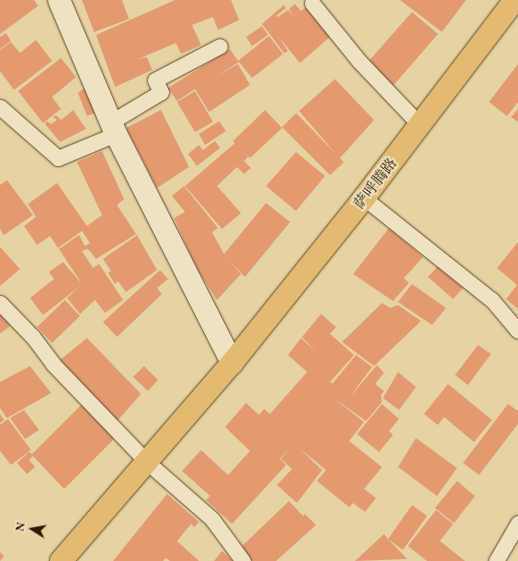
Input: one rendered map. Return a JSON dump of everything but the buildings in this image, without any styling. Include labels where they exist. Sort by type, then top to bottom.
[{"type":"highway","name":"萨呼腾路","points":[[61,561],[232,363],[364,198],[515,0]]},
{"type":"street","points":[[59,0],[113,128],[232,363]]},
{"type":"lane","points":[[312,3],[359,61],[420,125]]},
{"type":"lane","points":[[0,107],[58,158],[113,128],[161,92],[155,80],[220,46]]},
{"type":"lane","points":[[364,198],[492,300],[518,331]]},
{"type":"lane","points":[[0,303],[33,337],[53,364],[147,462],[212,519],[244,561]]},
{"type":"lane","points":[[496,561],[518,524]]}]
